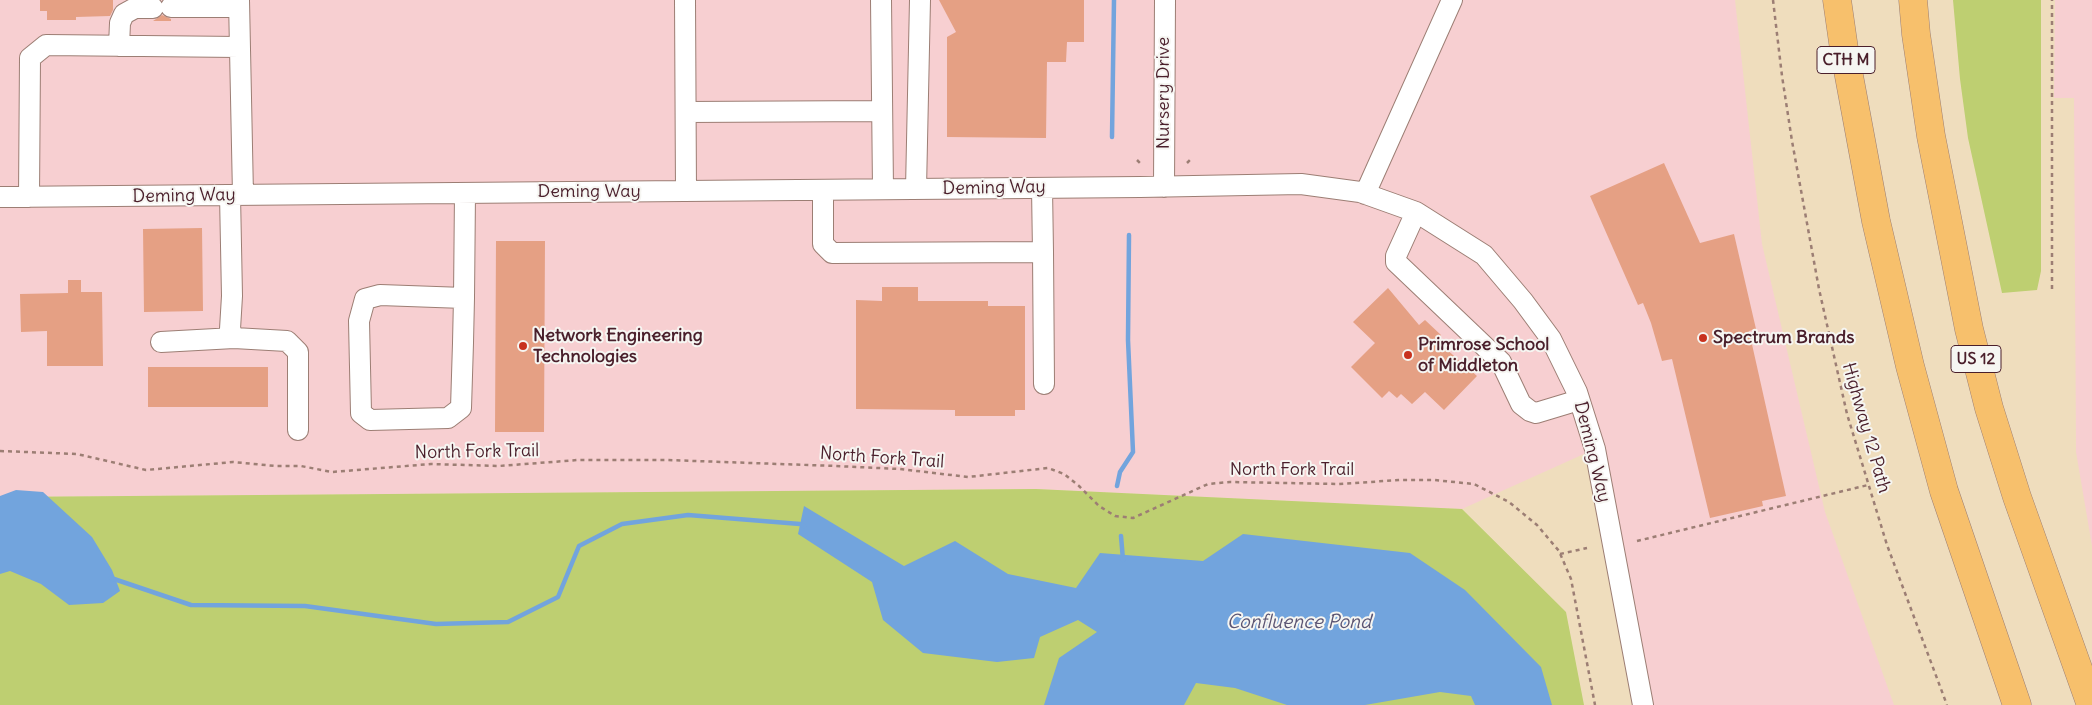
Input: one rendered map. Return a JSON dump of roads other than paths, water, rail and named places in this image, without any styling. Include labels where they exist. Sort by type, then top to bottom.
[{"type":"highway","name":"CTH M","points":[[1837,0],[1858,119]]},
{"type":"highway","points":[[1848,0],[1858,119],[1885,259],[1910,366],[1944,491],[2017,705]]},
{"type":"highway","name":"US 12","points":[[1913,0],[1931,136],[1969,329],[1989,408],[2017,497],[2091,705]]},
{"type":"street","points":[[684,0],[686,191]]},
{"type":"street","points":[[881,0],[883,189]]},
{"type":"street","points":[[916,189],[920,0]]},
{"type":"street","name":"Nursery Drive","points":[[1164,187],[1165,0]]},
{"type":"street","points":[[1365,194],[1452,0]]},
{"type":"street","points":[[119,46],[120,23],[124,14],[135,8],[239,4],[237,195],[230,329],[234,338]]},
{"type":"street","points":[[29,197],[30,58],[46,45],[239,47]]},
{"type":"street","points":[[686,112],[882,111]]},
{"type":"street","name":"Deming Way","points":[[0,197],[1164,187],[1301,184],[1365,194],[1416,212],[1484,255],[1523,301],[1551,339],[1579,400],[1595,449],[1643,705]]},
{"type":"street","points":[[1042,188],[1044,384]]},
{"type":"street","points":[[823,190],[823,244],[832,253],[1043,252]]},
{"type":"street","points":[[464,298],[380,295],[364,299],[359,321],[361,413],[370,420],[448,418],[460,408],[464,298],[465,193]]},
{"type":"street","points":[[1416,212],[1398,251],[1396,262],[1501,362],[1521,404],[1530,411],[1536,413],[1579,400]]},
{"type":"street","points":[[161,342],[234,338],[287,341],[298,352],[298,430]]},
{"type":"water","points":[[16,490],[43,492],[92,537],[112,570],[120,591],[103,603],[69,605],[41,584],[10,571],[0,574],[0,496]]},
{"type":"water","name":"Confluence Pond","points":[[804,506],[904,566],[955,541],[1008,574],[1076,588],[1100,553],[1203,561],[1243,534],[1410,553],[1465,590],[1541,667],[1552,705],[1475,705],[1471,696],[1440,692],[1365,705],[1287,705],[1235,688],[1196,683],[1184,705],[1044,705],[1059,658],[1097,632],[1078,620],[1040,637],[1034,658],[997,662],[923,653],[883,620],[872,582],[798,534]]},
{"type":"waterway","points":[[1112,137],[1114,0]]},
{"type":"waterway","points":[[1117,486],[1120,472],[1133,452],[1128,340],[1129,235]]},
{"type":"waterway","points":[[111,578],[191,605],[305,606],[436,624],[508,622],[558,597],[579,546],[622,524],[688,515],[800,524],[804,526]]},
{"type":"waterway","points":[[1121,536],[1123,560]]},
{"type":"place","name":"Spectrum Brands","points":[[1703,338]]},
{"type":"place","name":"Network Engineering Technologies","points":[[523,346]]},
{"type":"place","name":"Primrose School of Middleton","points":[[1408,355]]}]
